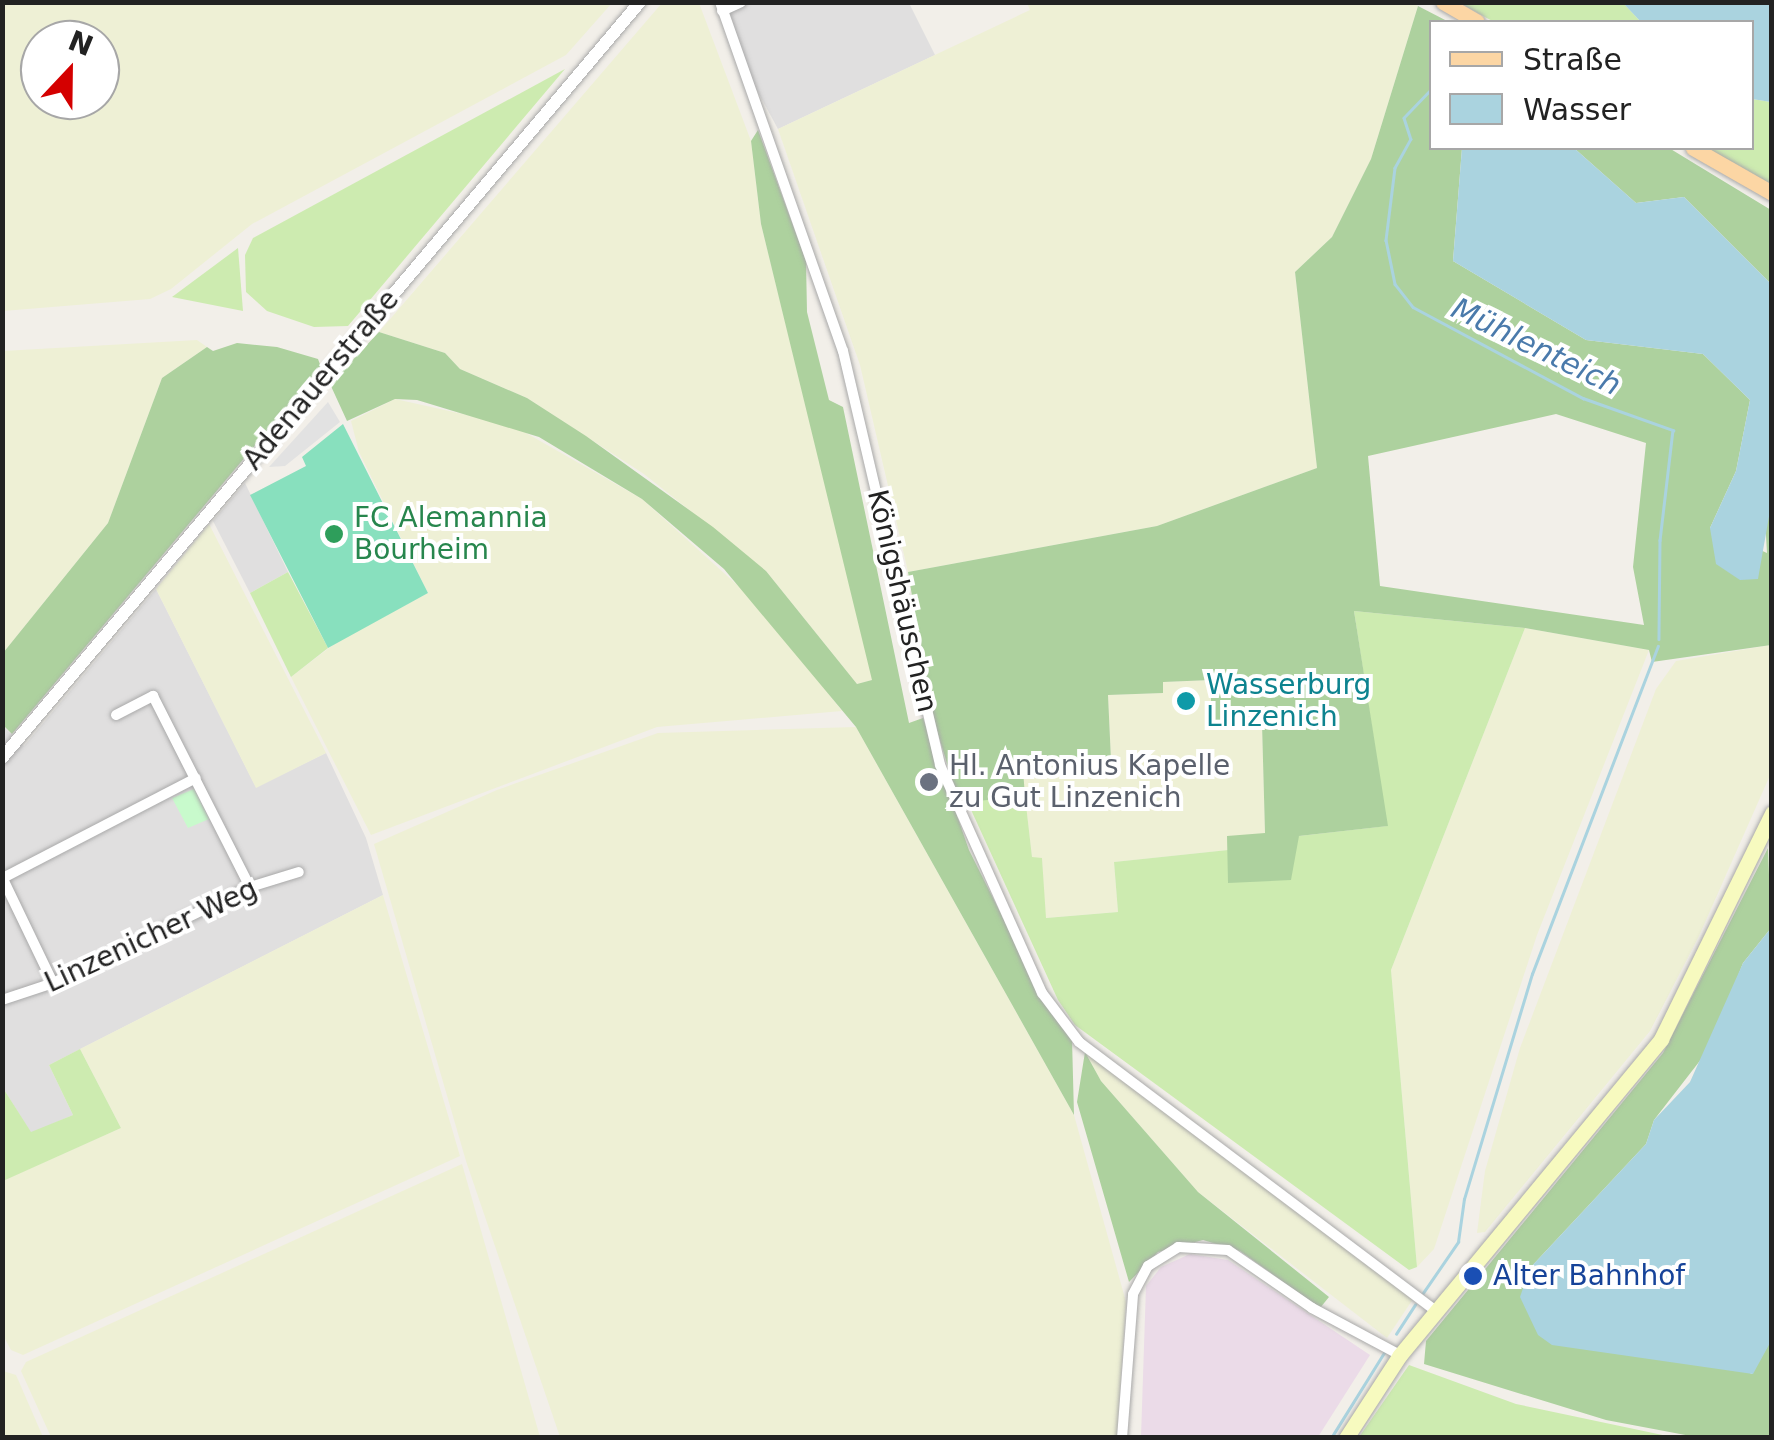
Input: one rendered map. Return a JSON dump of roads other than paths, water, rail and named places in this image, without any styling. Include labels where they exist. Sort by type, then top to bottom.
[{"type":"main road","points":[[1443,2],[1474,20]]},
{"type":"main road","points":[[1697,150],[1772,193]]},
{"type":"main road","points":[[1346,1438],[1400,1355],[1661,1039],[1772,813]]},
{"type":"street","name":"Adenauerstraße","points":[[2,758],[640,2]]},
{"type":"street","points":[[721,7],[741,2]]},
{"type":"street","name":"Königshäuschen","points":[[721,7],[843,351],[940,765],[1042,994],[1079,1042],[1436,1311]]},
{"type":"street","points":[[116,715],[153,696],[250,887]]},
{"type":"street","points":[[53,983],[3,877],[196,778]]},
{"type":"street","name":"Linzenicher Weg","points":[[2,1000],[53,983],[250,887],[299,872]]},
{"type":"street","points":[[1122,1438],[1136,1286],[1168,1251],[1212,1245],[1400,1355]]},
{"type":"water","points":[[1623,3],[1771,3],[1771,102],[1754,99],[1754,20],[1639,20]]},
{"type":"water","points":[[1462,150],[1576,150],[1636,203],[1684,197],[1771,284],[1771,505],[1758,579],[1740,580],[1716,564],[1710,528],[1736,471],[1750,400],[1703,354],[1586,340],[1453,261]]},
{"type":"water","points":[[1771,928],[1771,1341],[1753,1374],[1552,1345],[1538,1335],[1520,1297],[1530,1268],[1646,1144],[1654,1120],[1690,1082],[1743,963]]},
{"type":"waterway","name":"Mühlenteich","points":[[1429,92],[1404,118],[1411,139],[1395,168],[1386,240],[1395,284],[1413,307],[1583,398],[1673,430],[1660,540],[1659,639]]},
{"type":"waterway","name":"Mühlenteich","points":[[1423,1293],[1458,1242],[1464,1199],[1532,974],[1658,646]]},
{"type":"waterway","name":"Mühlenteich","points":[[1396,1334],[1415,1305]]},
{"type":"waterway","name":"Mühlenteich","points":[[1331,1438],[1384,1353]]},
{"type":"place","name":"FC Alemannia Bourheim","points":[[334,534]]},
{"type":"place","name":"Wasserburg Linzenich","points":[[1186,701]]},
{"type":"place","name":"Hl. Antonius Kapelle zu Gut Linzenich","points":[[929,782]]},
{"type":"place","name":"Alter Bahnhof","points":[[1473,1276]]}]
